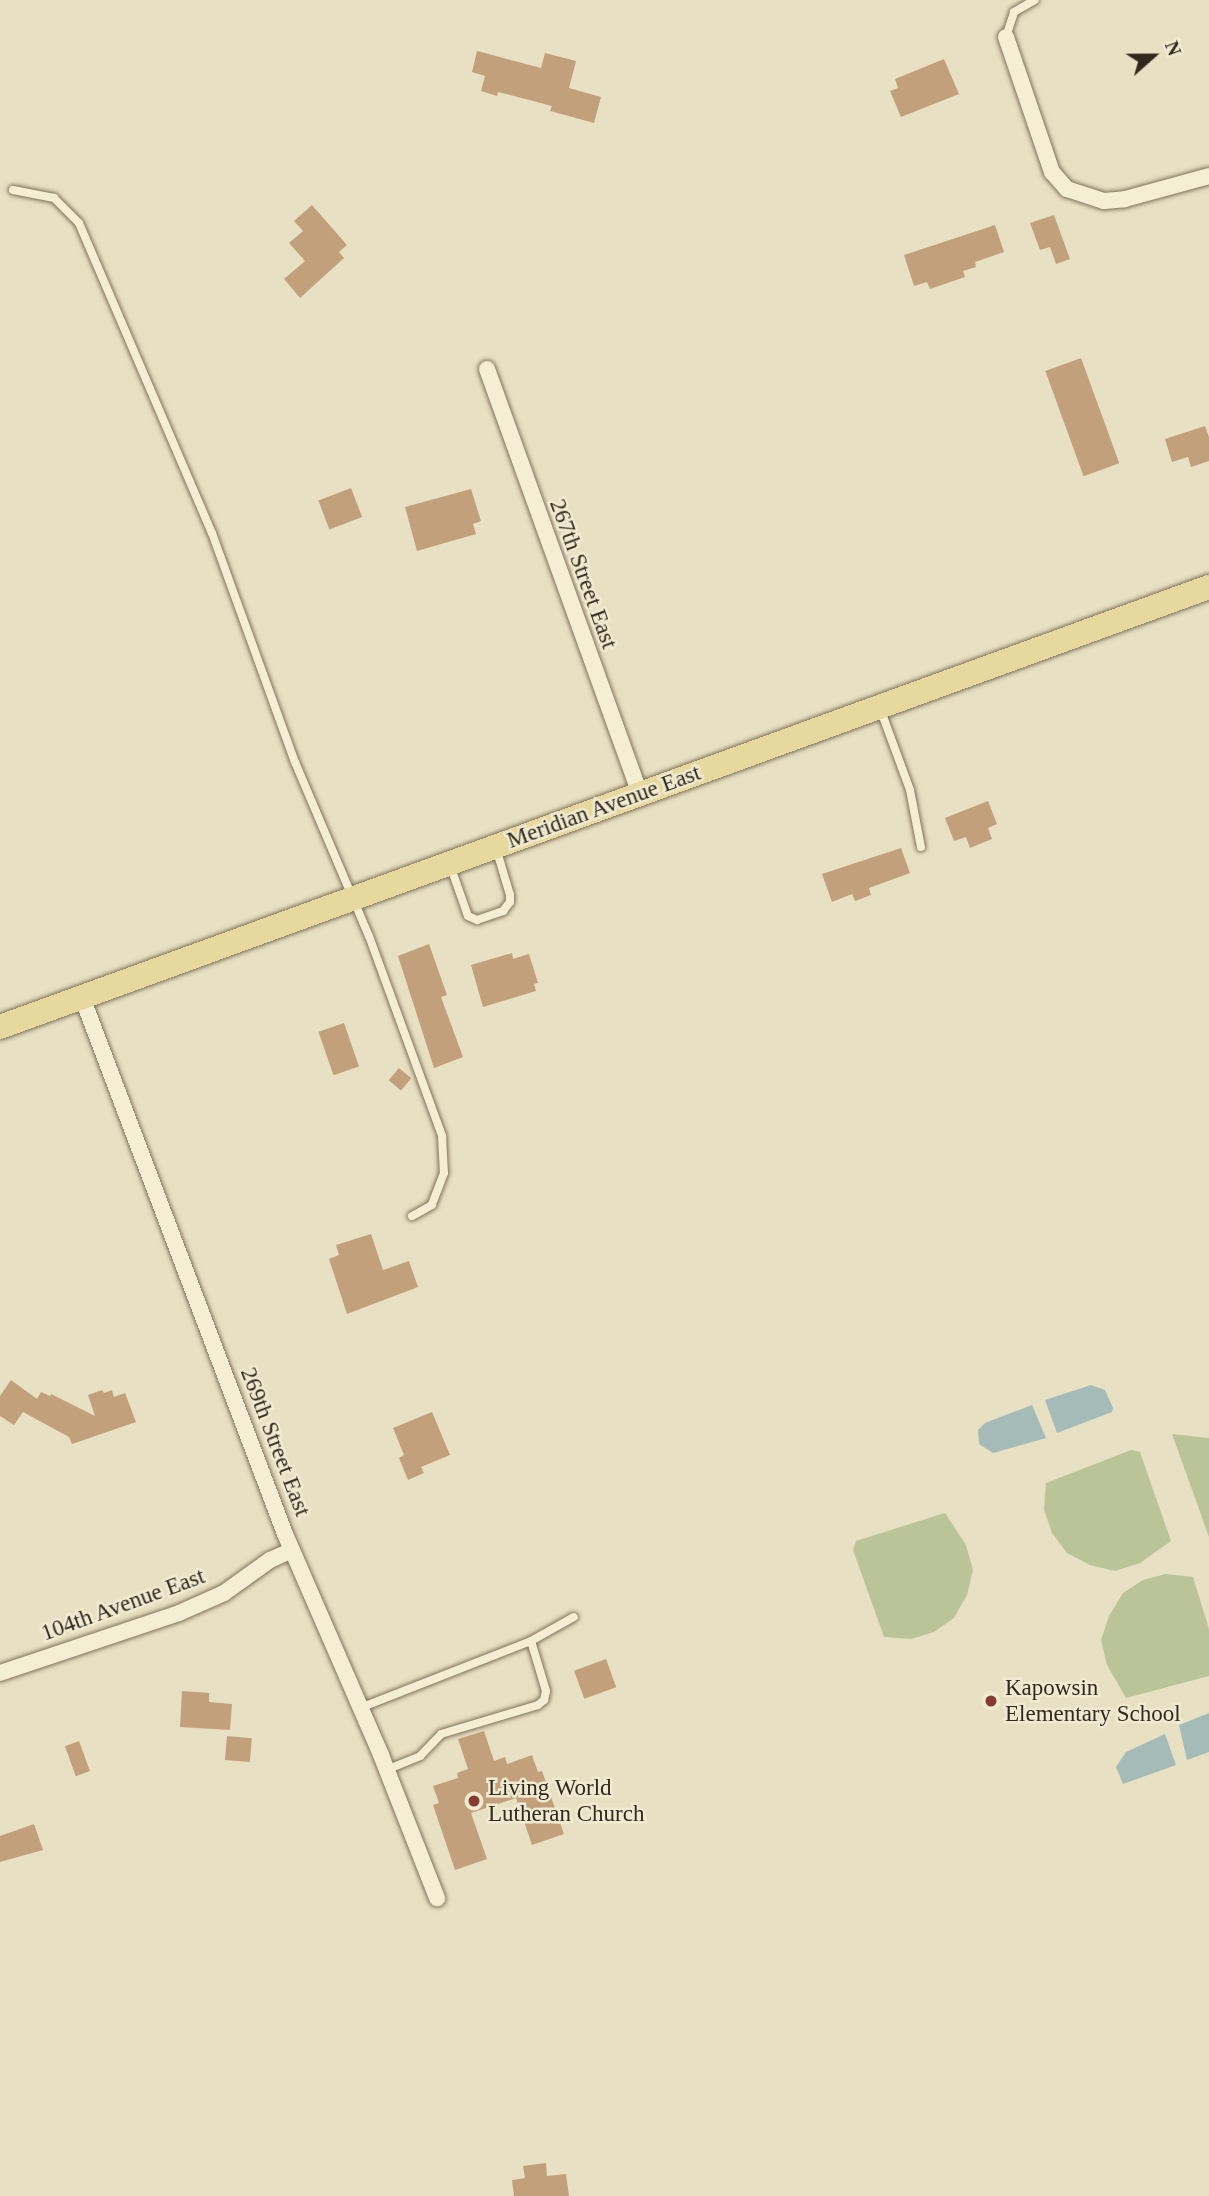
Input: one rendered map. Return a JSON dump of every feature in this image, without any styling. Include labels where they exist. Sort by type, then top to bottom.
[{"type":"main road","name":"Meridian Avenue East","points":[[0,1027],[1209,587]]},
{"type":"street","points":[[1006,37],[1052,172],[1067,189],[1104,201],[1136,196],[1209,176]]},
{"type":"street","name":"267th Street East","points":[[487,369],[522,475],[640,794]]},
{"type":"street","name":"269th Street East","points":[[82,997],[292,1550],[386,1770],[437,1898]]},
{"type":"street","name":"104th Avenue East","points":[[0,1673],[179,1612],[224,1593],[270,1560],[292,1550]]},
{"type":"lane","points":[[1006,37],[1014,12],[1035,0]]},
{"type":"lane","points":[[13,190],[54,198],[79,223],[212,533],[295,762],[352,898],[442,1136],[444,1173],[432,1205],[412,1216]]},
{"type":"lane","points":[[880,708],[910,790],[921,847]]},
{"type":"lane","points":[[450,863],[468,916],[477,920],[503,911],[510,902],[510,895],[495,846]]},
{"type":"lane","points":[[360,1708],[531,1641],[574,1617]]},
{"type":"lane","points":[[386,1770],[420,1756],[442,1734],[538,1705],[544,1700],[546,1691],[531,1641]]},
{"type":"green space","points":[[1172,1434],[1209,1438],[1209,1537]]},
{"type":"green space","points":[[1131,1450],[1140,1452],[1171,1541],[1140,1563],[1115,1571],[1090,1565],[1067,1553],[1052,1533],[1044,1510],[1046,1483]]},
{"type":"green space","points":[[945,1513],[966,1545],[973,1570],[967,1595],[954,1618],[934,1632],[911,1639],[884,1637],[853,1550],[856,1541]]},
{"type":"green space","points":[[1166,1574],[1193,1577],[1209,1629],[1209,1676],[1126,1698],[1107,1665],[1101,1640],[1109,1616],[1123,1593],[1143,1580]]},
{"type":"water","points":[[1091,1385],[1105,1390],[1113,1408],[1112,1412],[1057,1433],[1045,1400]]},
{"type":"water","points":[[1032,1405],[1046,1438],[993,1453],[979,1444],[978,1430],[985,1423]]},
{"type":"water","points":[[1209,1713],[1209,1752],[1187,1760],[1179,1725]]},
{"type":"water","points":[[1165,1734],[1176,1765],[1123,1784],[1116,1767],[1126,1752]]},
{"type":"building","points":[[477,51],[541,68],[545,53],[576,61],[569,88],[601,97],[594,123],[550,111],[552,106],[498,92],[497,96],[481,91],[485,76],[472,72]]},
{"type":"building","points":[[944,59],[959,94],[901,117],[890,91],[898,88],[895,79]]},
{"type":"building","points":[[312,205],[347,245],[339,252],[344,258],[300,298],[284,279],[305,261],[289,243],[303,231],[294,221]]},
{"type":"building","points":[[1054,215],[1070,259],[1056,264],[1050,247],[1040,250],[1030,223]]},
{"type":"building","points":[[995,225],[1004,252],[975,262],[976,267],[963,271],[965,277],[930,289],[927,282],[914,286],[904,255]]},
{"type":"building","points":[[1081,358],[1119,463],[1084,476],[1045,371]]},
{"type":"building","points":[[1205,426],[1209,437],[1209,461],[1191,467],[1188,457],[1172,462],[1165,439]]},
{"type":"building","points":[[351,488],[362,517],[329,529],[318,501]]},
{"type":"building","points":[[471,489],[481,521],[473,524],[476,534],[417,551],[405,507]]},
{"type":"building","points":[[988,801],[997,824],[988,828],[992,839],[970,848],[966,837],[954,841],[945,818]]},
{"type":"building","points":[[901,848],[910,873],[869,888],[871,895],[855,901],[852,894],[832,902],[822,874]]},
{"type":"building","points":[[429,944],[447,995],[441,997],[463,1057],[434,1068],[398,956]]},
{"type":"building","points":[[512,953],[513,959],[529,954],[538,983],[534,984],[536,991],[483,1007],[471,965]]},
{"type":"building","points":[[344,1023],[359,1066],[333,1075],[318,1032]]},
{"type":"building","points":[[399,1068],[411,1078],[401,1091],[389,1080]]},
{"type":"building","points":[[371,1234],[383,1270],[409,1261],[418,1287],[347,1314],[329,1259],[339,1255],[336,1245]]},
{"type":"building","points":[[11,1380],[37,1399],[41,1392],[50,1396],[51,1394],[95,1416],[88,1395],[102,1390],[104,1393],[112,1390],[114,1397],[125,1393],[136,1422],[72,1444],[69,1437],[23,1412],[14,1425],[0,1416],[0,1396]]},
{"type":"building","points":[[432,1412],[450,1455],[421,1467],[424,1473],[408,1480],[399,1458],[404,1455],[393,1428]]},
{"type":"building","points":[[606,1659],[616,1687],[584,1699],[574,1671]]},
{"type":"building","points":[[182,1691],[209,1693],[209,1702],[232,1704],[230,1730],[180,1727]]},
{"type":"building","name":"Living World Lutheran Church","points":[[484,1731],[494,1761],[505,1757],[507,1764],[532,1755],[538,1772],[542,1771],[564,1834],[532,1845],[516,1798],[471,1813],[487,1859],[455,1870],[433,1805],[439,1803],[433,1786],[458,1778],[457,1773],[468,1769],[458,1739]]},
{"type":"building","points":[[227,1736],[252,1738],[250,1762],[225,1760]]},
{"type":"building","points":[[79,1741],[90,1771],[76,1776],[65,1746]]},
{"type":"building","points":[[34,1824],[43,1850],[0,1862],[0,1836]]},
{"type":"building","points":[[546,2163],[547,2176],[566,2174],[569,2196],[514,2196],[512,2180],[525,2178],[523,2166]]},
{"type":"place","name":"Kapowsin Elementary School","points":[[991,1701]]},
{"type":"place","name":"Living World Lutheran Church","points":[[474,1801]]}]
